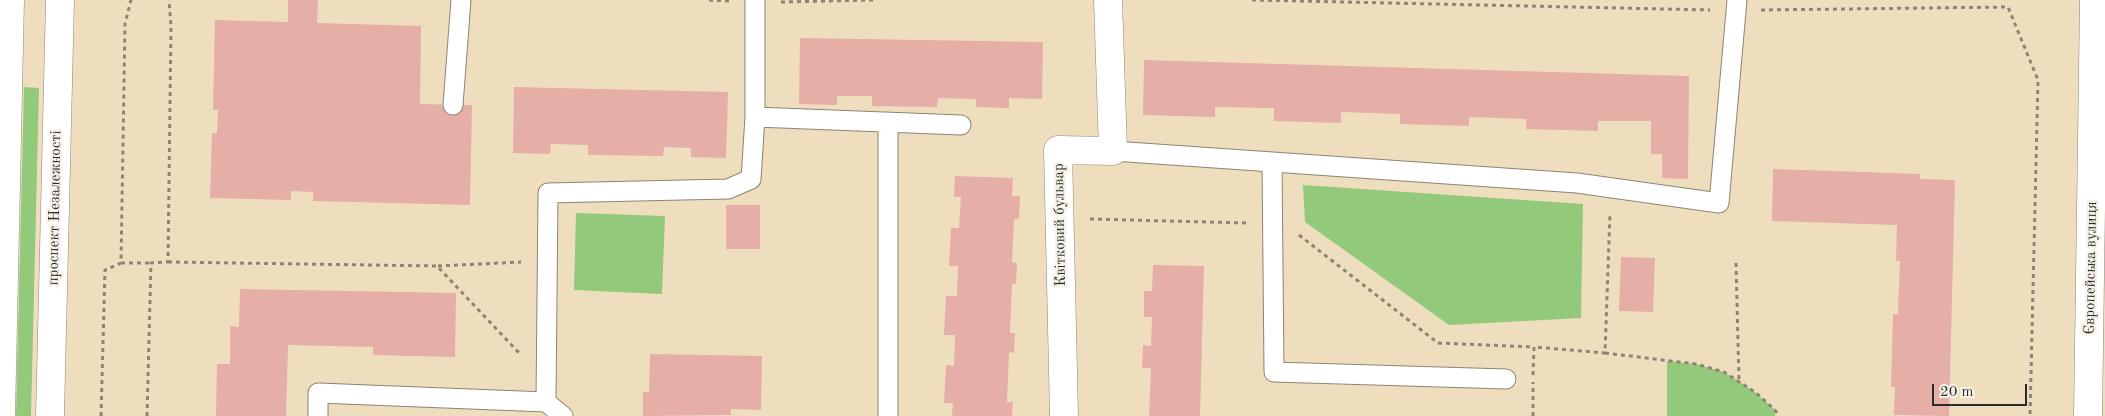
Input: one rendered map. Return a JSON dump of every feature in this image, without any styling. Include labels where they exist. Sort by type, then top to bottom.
[{"type":"street","points":[[1,414],[10,0]]},
{"type":"street","name":"проспект Незалежності","points":[[50,416],[60,0]]},
{"type":"street","points":[[1108,0],[1113,151]]},
{"type":"street","name":"Європейська вулиця","points":[[2088,416],[2098,309],[2094,0]]},
{"type":"street","name":"Квітковий бульвар","points":[[1064,416],[1058,150],[1113,151]]},
{"type":"lane","points":[[452,105],[461,0]]},
{"type":"lane","points":[[546,402],[548,193],[728,189],[751,179],[755,117],[756,1]]},
{"type":"lane","points":[[1113,151],[1577,183],[1719,202],[1736,5]]},
{"type":"lane","points":[[755,117],[962,125]]},
{"type":"lane","points":[[888,122],[888,416]]},
{"type":"lane","points":[[1272,162],[1274,372],[1506,379]]},
{"type":"lane","points":[[318,416],[318,393],[546,402],[562,416]]},
{"type":"path","points":[[120,262],[125,24],[131,0]]},
{"type":"path","points":[[168,262],[171,26],[169,0]]},
{"type":"path","points":[[708,0],[873,0]]},
{"type":"path","points":[[1252,0],[2008,7]]},
{"type":"path","points":[[2008,0],[2008,7],[2038,80],[2030,416]]},
{"type":"path","points":[[1605,353],[1611,188]]},
{"type":"path","points":[[1060,218],[1283,223],[1438,343],[1534,347],[1696,364],[1724,372],[1755,392],[1775,410],[1778,416]]},
{"type":"path","points":[[101,416],[105,270],[120,262],[437,266],[547,260]]},
{"type":"path","points":[[147,416],[151,262]]},
{"type":"path","points":[[1736,263],[1739,382]]},
{"type":"path","points":[[437,266],[546,383]]},
{"type":"path","points":[[1533,416],[1534,347]]},
{"type":"green space","points":[[24,87],[39,88],[31,416],[16,416]]},
{"type":"green space","points":[[1303,185],[1583,204],[1581,318],[1449,325],[1305,222]]},
{"type":"green space","points":[[576,213],[665,216],[662,294],[574,290]]},
{"type":"green space","points":[[1667,361],[1696,364],[1724,372],[1755,392],[1775,410],[1775,416],[1667,416]]},
{"type":"building","points":[[288,0],[318,0],[317,23],[421,26],[420,104],[472,105],[470,205],[313,201],[313,192],[291,191],[291,200],[210,198],[212,133],[217,133],[218,110],[213,110],[215,20],[288,22]]},
{"type":"building","points":[[800,38],[1043,42],[1042,99],[1009,98],[1009,108],[976,107],[976,99],[938,98],[937,107],[872,106],[872,96],[837,96],[837,105],[799,104]]},
{"type":"building","points":[[1144,60],[1689,76],[1688,179],[1662,178],[1662,154],[1651,154],[1651,121],[1598,121],[1598,131],[1526,129],[1526,119],[1469,117],[1469,126],[1400,124],[1400,114],[1341,112],[1341,123],[1274,121],[1274,108],[1215,107],[1215,117],[1143,115]]},
{"type":"building","points":[[514,87],[728,92],[726,158],[691,157],[691,148],[664,147],[663,156],[588,155],[588,145],[551,144],[550,154],[513,153]]},
{"type":"building","points":[[1773,169],[1920,174],[1920,179],[1955,180],[1949,416],[1894,415],[1895,387],[1891,387],[1893,314],[1898,314],[1900,261],[1896,261],[1897,225],[1772,221]]},
{"type":"building","points":[[955,176],[1013,178],[1012,196],[1020,196],[1019,219],[1014,219],[1012,262],[1017,263],[1016,284],[1012,284],[1010,333],[1015,333],[1014,353],[1009,352],[1007,402],[1013,402],[1012,416],[952,416],[953,403],[944,403],[946,365],[954,366],[955,335],[944,335],[946,296],[957,296],[958,266],[949,266],[951,228],[959,228],[961,197],[954,197]]},
{"type":"building","points":[[726,205],[760,205],[760,249],[726,249]]},
{"type":"building","points":[[1621,257],[1655,258],[1653,312],[1619,311]]},
{"type":"building","points":[[1153,265],[1204,266],[1200,416],[1149,416],[1151,368],[1142,368],[1143,345],[1151,346],[1152,317],[1144,317],[1144,291],[1152,291]]},
{"type":"building","points":[[240,289],[456,293],[455,357],[373,355],[373,347],[288,345],[286,416],[216,416],[217,364],[230,364],[230,326],[239,327]]},
{"type":"building","points":[[650,354],[762,356],[761,410],[731,409],[731,415],[643,416],[643,392],[649,392]]}]
